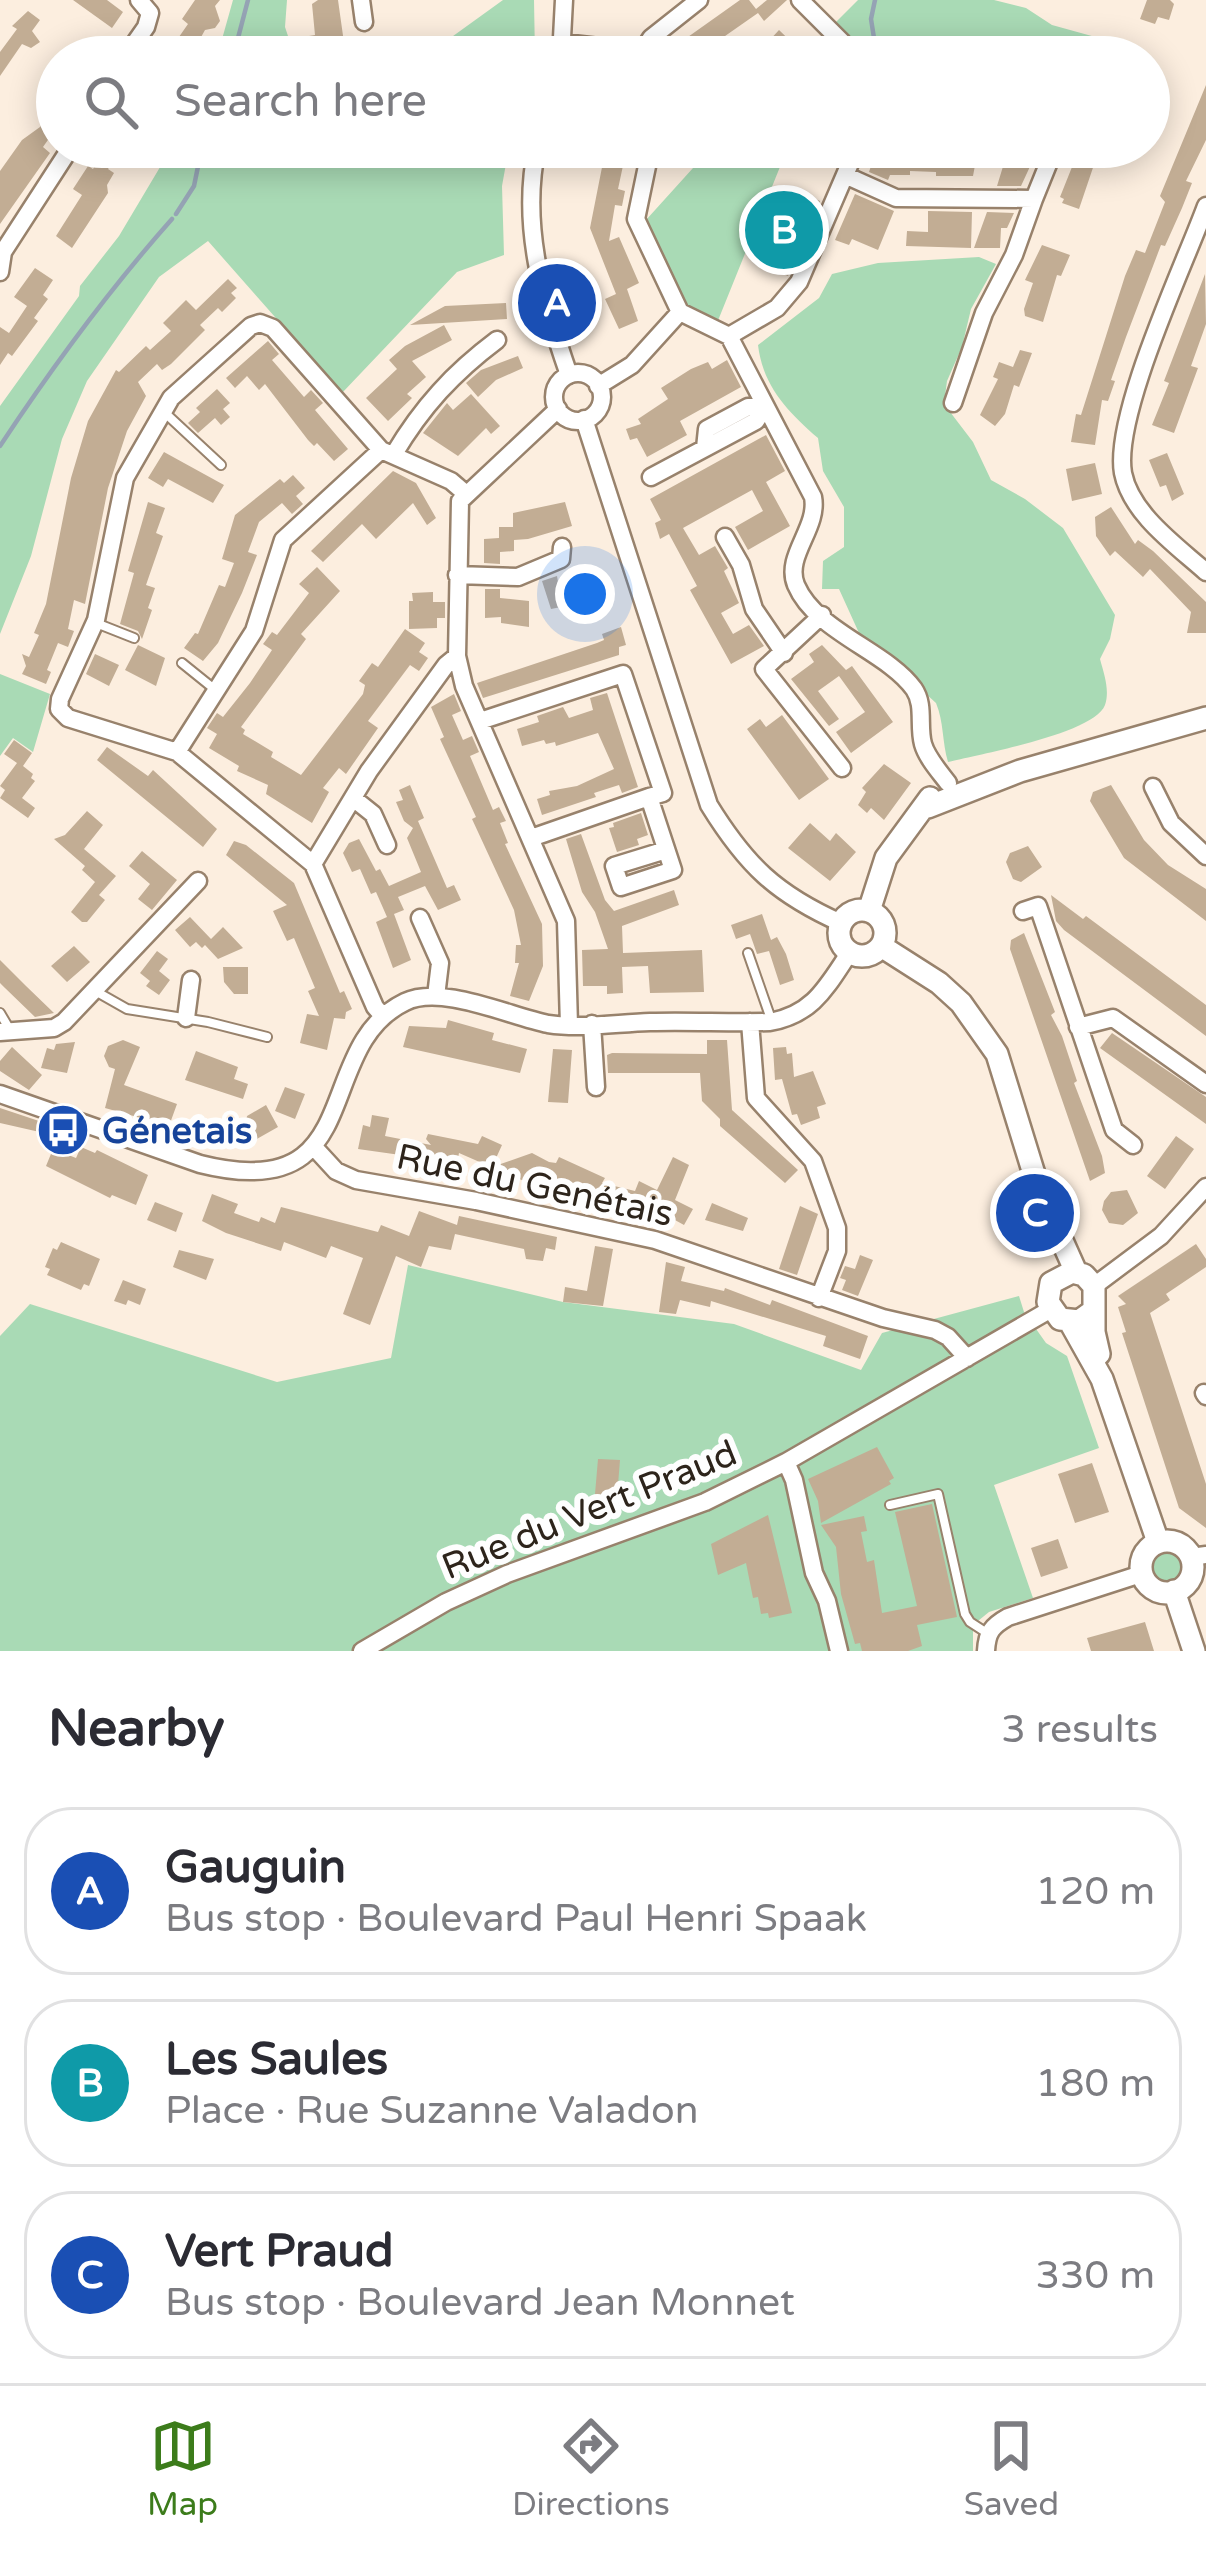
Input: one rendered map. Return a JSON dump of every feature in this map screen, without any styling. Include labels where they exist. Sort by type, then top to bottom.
[{"type":"street","points":[[137,36],[150,14],[140,0]]},
{"type":"street","points":[[362,0],[364,22]]},
{"type":"street","points":[[563,36],[564,0]]},
{"type":"street","points":[[654,36],[699,0]]},
{"type":"street","points":[[800,0],[836,36]]},
{"type":"street","points":[[0,272],[2,251],[57,168]]},
{"type":"street","points":[[534,168],[533,244],[569,375]]},
{"type":"street","points":[[647,168],[636,219],[680,312],[729,336],[813,497],[814,518],[794,564],[801,594],[913,687],[920,704],[924,747],[948,783]]},
{"type":"street","points":[[729,336],[793,293],[850,168]]},
{"type":"street","points":[[953,403],[984,313],[1014,255],[1047,168]]},
{"type":"street","points":[[848,176],[896,198],[1034,199]]},
{"type":"street","points":[[1206,206],[1139,380],[1127,422],[1123,473],[1141,510],[1206,572]]},
{"type":"street","points":[[598,386],[632,365],[680,312]]},
{"type":"street","points":[[382,1016],[313,864],[177,752],[62,713],[60,699],[95,623],[121,489],[171,398],[250,326],[266,323],[387,452],[451,481],[465,493]]},
{"type":"street","points":[[177,752],[260,619],[283,540],[387,452],[456,370],[497,340]]},
{"type":"street","points":[[584,374],[598,386],[600,405],[584,419],[569,419],[557,409],[555,389],[569,375],[584,374]]},
{"type":"street","points":[[651,477],[705,448],[707,429],[748,407],[765,407]]},
{"type":"street","points":[[557,409],[465,493],[458,507],[457,656],[459,673],[566,920],[569,1025]]},
{"type":"street","points":[[584,419],[709,805],[737,850],[764,880],[841,923]]},
{"type":"street","points":[[725,537],[741,565],[754,610],[784,652]]},
{"type":"street","points":[[458,575],[518,577],[561,559],[562,547]]},
{"type":"street","points":[[822,615],[764,669],[842,768]]},
{"type":"street","points":[[313,864],[424,694],[457,656]]},
{"type":"street","points":[[480,721],[623,674],[663,793],[531,838]]},
{"type":"street","points":[[928,807],[1019,771],[1206,718]]},
{"type":"street","points":[[868,911],[886,858],[928,807],[932,795],[948,783],[981,772],[1019,771]]},
{"type":"street","points":[[1154,787],[1171,823],[1206,856]]},
{"type":"street","points":[[649,797],[666,850]]},
{"type":"street","points":[[353,798],[373,814],[387,845]]},
{"type":"street","points":[[5,1032],[54,1028],[96,992],[198,881]]},
{"type":"street","points":[[1023,911],[1038,906],[1114,1130],[1133,1145]]},
{"type":"street","points":[[854,911],[868,911],[884,927],[881,946],[867,956],[850,952],[840,939],[841,923],[854,911]]},
{"type":"street","points":[[420,918],[440,963],[436,996]]},
{"type":"street","points":[[881,946],[939,983],[983,1030],[997,1054],[1038,1187],[1075,1279],[1096,1298],[1093,1311],[1102,1379]]},
{"type":"street","points":[[0,1094],[154,1149],[250,1173],[277,1168],[313,1146],[332,1121],[362,1042],[382,1016],[409,1000],[436,996],[569,1025],[772,1022],[801,1013],[816,1002],[850,952]]},
{"type":"street","points":[[186,1018],[191,980]]},
{"type":"street","points":[[1078,1027],[1113,1018],[1206,1084]]},
{"type":"street","points":[[750,1022],[756,1098],[814,1161],[837,1228],[837,1251],[819,1298]]},
{"type":"street","points":[[592,1024],[596,1087]]},
{"type":"street","name":"Rue du Genétais","points":[[313,1146],[345,1177],[655,1240],[819,1298],[935,1330],[967,1358]]},
{"type":"street","points":[[1093,1311],[1070,1322],[1056,1316],[1047,1292],[1161,1236],[1206,1187]]},
{"type":"street","points":[[967,1358],[1049,1306]]},
{"type":"street","points":[[1070,1322],[1102,1379],[1158,1542]]},
{"type":"street","name":"Rue du Vert Praud","points":[[362,1651],[477,1587],[658,1522],[785,1462],[967,1358]]},
{"type":"street","points":[[785,1462],[794,1480],[814,1573],[827,1601],[839,1651]]},
{"type":"street","points":[[1158,1542],[1178,1543],[1199,1556],[1191,1576],[1174,1591],[1155,1590],[1142,1574],[1143,1555],[1158,1542]]},
{"type":"street","points":[[987,1642],[993,1625],[1008,1617],[1142,1574]]},
{"type":"street","points":[[1174,1591],[1194,1651]]},
{"type":"lane","points":[[163,412],[221,465]]},
{"type":"lane","points":[[95,623],[134,638]]},
{"type":"lane","points":[[182,663],[214,689]]},
{"type":"lane","points":[[748,953],[772,1022]]},
{"type":"lane","points":[[96,992],[127,1009],[267,1037]]},
{"type":"lane","points":[[0,1013],[5,1032]]},
{"type":"lane","points":[[890,1505],[938,1495],[965,1614],[987,1642]]},
{"type":"green space","points":[[233,0],[287,0],[288,36],[223,36]]},
{"type":"green space","points":[[503,0],[534,0],[535,36],[453,36]]},
{"type":"green space","points":[[858,0],[994,0],[1092,36],[828,36]]},
{"type":"green space","points":[[159,168],[505,168],[504,255],[457,272],[342,393],[208,241],[159,277],[87,381],[62,439],[31,556],[0,634],[0,406],[119,236]]},
{"type":"green space","points":[[693,168],[780,168],[717,323],[683,302],[646,220]]},
{"type":"green space","points":[[979,257],[996,264],[971,309],[944,404],[973,442],[991,480],[1063,528],[1115,615],[1100,659],[1105,705],[1096,715],[1059,734],[948,762],[936,703],[859,633],[839,589],[822,589],[823,561],[844,547],[844,507],[823,471],[818,438],[778,397],[758,345],[819,298],[832,274],[878,263]]},
{"type":"green space","points":[[0,674],[50,694],[33,752],[13,738],[0,756]]},
{"type":"green space","points":[[408,1265],[563,1302],[734,1324],[861,1370],[882,1333],[1019,1296],[1024,1312],[1046,1343],[1067,1356],[1099,1448],[994,1485],[1033,1598],[989,1612],[973,1625],[973,1651],[0,1651],[0,1336],[30,1304],[277,1382],[391,1358]]},
{"type":"green space","points":[[1165,1550],[1177,1555],[1182,1567],[1177,1579],[1165,1584],[1153,1579],[1148,1567],[1153,1555]]},
{"type":"building","points":[[73,0],[107,0],[123,12],[112,28]]},
{"type":"building","points":[[195,0],[220,0],[215,6],[220,21],[202,36],[180,36],[188,24],[182,19]]},
{"type":"building","points":[[338,0],[343,36],[309,36],[315,35],[312,4]]},
{"type":"building","points":[[740,0],[749,0],[756,9],[767,0],[787,0],[764,21],[758,13],[725,36],[689,36]]},
{"type":"building","points":[[1147,0],[1170,0],[1174,4],[1169,20],[1158,17],[1155,24],[1140,19]]},
{"type":"building","points":[[28,11],[40,20],[32,31],[36,45],[22,44],[0,76],[0,52],[17,29],[12,26]]},
{"type":"building","points":[[1206,85],[1206,140],[1126,337],[1108,401],[1102,400],[1095,445],[1071,442],[1076,414],[1081,415],[1125,276],[1136,250],[1145,253],[1165,202],[1160,196]]},
{"type":"building","points":[[36,130],[39,168],[0,224],[0,171],[22,140]]},
{"type":"building","points":[[87,168],[109,168],[114,173],[108,193],[72,248],[56,236],[82,195],[73,189]]},
{"type":"building","points":[[602,168],[622,168],[618,189],[625,191],[622,206],[615,205],[609,241],[619,237],[639,283],[627,289],[638,321],[619,329],[605,299],[616,294],[590,228]]},
{"type":"building","points":[[870,168],[974,168],[973,176],[910,171],[910,175],[890,175],[888,180],[869,172]]},
{"type":"building","points":[[1003,168],[1029,168],[1021,186],[997,186]]},
{"type":"building","points":[[1072,168],[1093,168],[1079,209],[1062,203]]},
{"type":"building","points":[[784,185],[820,201],[788,276],[751,260]]},
{"type":"building","points":[[855,194],[894,211],[878,250],[852,239],[849,245],[835,240]]},
{"type":"building","points":[[928,211],[972,212],[971,248],[906,246],[907,231],[928,232]]},
{"type":"building","points":[[987,212],[1014,213],[1007,228],[1001,228],[1000,248],[974,248]]},
{"type":"building","points":[[1042,245],[1070,255],[1061,276],[1057,275],[1043,322],[1025,316],[1024,309],[1033,283],[1025,280]]},
{"type":"building","points":[[35,268],[53,280],[43,295],[48,299],[34,318],[38,321],[0,365],[0,327],[9,333],[27,306],[14,297]]},
{"type":"building","points":[[1205,274],[1206,324],[1191,366],[1198,368],[1174,433],[1152,425]]},
{"type":"building","points":[[228,279],[237,288],[231,293],[236,298],[200,325],[205,330],[171,364],[162,370],[157,364],[138,382],[146,396],[127,431],[108,488],[85,604],[74,600],[68,629],[74,631],[68,647],[58,643],[46,684],[22,674],[26,666],[22,654],[29,657],[39,635],[34,633],[46,604],[71,478],[88,421],[116,370],[171,331],[163,323],[186,300],[196,310]]},
{"type":"building","points":[[506,303],[507,319],[410,325],[445,306]]},
{"type":"building","points":[[444,325],[452,340],[412,361],[426,377],[388,421],[366,398],[397,369],[389,360]]},
{"type":"building","points":[[268,341],[279,354],[272,360],[304,397],[311,390],[323,403],[315,410],[348,449],[334,461],[308,440],[265,384],[259,390],[247,376],[235,388],[226,378]]},
{"type":"building","points":[[1020,350],[1032,353],[1019,387],[1014,385],[1005,414],[995,426],[980,415],[998,379],[993,377],[999,362],[1013,367]]},
{"type":"building","points":[[518,356],[523,368],[496,380],[478,397],[466,383],[481,370]]},
{"type":"building","points":[[727,360],[741,387],[680,421],[687,435],[647,457],[637,438],[630,440],[626,429],[641,424],[638,419],[668,399],[661,388],[691,369],[708,362],[712,369]]},
{"type":"building","points":[[217,389],[230,403],[223,409],[230,417],[221,425],[215,418],[198,433],[188,423],[200,412],[196,408]]},
{"type":"building","points":[[471,394],[500,426],[491,434],[486,428],[458,456],[423,433],[447,403],[453,410]]},
{"type":"building","points":[[766,435],[785,471],[766,482],[790,526],[748,550],[735,527],[763,511],[752,490],[683,528],[699,555],[715,546],[728,568],[724,571],[739,603],[721,613],[733,634],[749,625],[764,646],[731,664],[690,590],[697,586],[669,534],[660,539],[655,523],[661,520],[650,499]]},
{"type":"building","points":[[164,452],[224,485],[213,503],[168,479],[163,487],[148,478]]},
{"type":"building","points":[[1167,453],[1184,494],[1172,501],[1166,485],[1160,487],[1149,460]]},
{"type":"building","points":[[1095,463],[1102,494],[1072,501],[1066,469]]},
{"type":"building","points":[[393,471],[416,483],[436,518],[427,525],[413,503],[376,539],[362,524],[323,562],[311,551]]},
{"type":"building","points":[[293,475],[305,488],[296,496],[303,504],[292,514],[282,503],[259,522],[248,552],[257,555],[242,593],[218,643],[203,661],[184,648],[198,634],[219,585],[225,587],[234,563],[222,559],[235,515],[280,479],[284,483]]},
{"type":"building","points":[[148,502],[165,508],[156,533],[163,536],[146,585],[155,588],[142,639],[138,631],[120,624],[134,573],[128,571]]},
{"type":"building","points":[[565,502],[572,526],[514,540],[514,551],[500,552],[500,564],[484,563],[484,539],[499,538],[499,527],[513,527],[513,513]]},
{"type":"building","points":[[1111,507],[1135,544],[1138,540],[1153,551],[1206,602],[1206,633],[1187,633],[1191,612],[1150,569],[1143,577],[1115,551],[1110,556],[1096,536],[1095,517]]},
{"type":"building","points":[[317,567],[340,591],[301,634],[306,639],[241,727],[243,734],[273,752],[271,757],[301,775],[363,694],[365,685],[359,681],[372,663],[378,667],[405,629],[425,643],[419,652],[428,658],[419,671],[410,665],[368,721],[378,728],[346,774],[339,768],[323,788],[329,792],[312,823],[266,794],[268,785],[237,771],[239,766],[209,748],[217,734],[207,728],[217,713],[223,717],[250,683],[272,650],[263,644],[272,632],[277,635],[309,593],[299,584]]},
{"type":"building","points":[[557,576],[558,582],[588,576],[596,600],[551,609],[542,581]]},
{"type":"building","points":[[485,589],[500,589],[500,598],[529,601],[529,627],[501,623],[501,617],[485,618]]},
{"type":"building","points":[[433,592],[433,602],[445,602],[445,618],[437,618],[437,628],[409,629],[412,593]]},
{"type":"building","points":[[621,627],[626,645],[619,647],[619,655],[483,698],[477,683],[597,643],[604,640],[602,634]]},
{"type":"building","points":[[138,645],[165,658],[156,686],[125,670]]},
{"type":"building","points":[[822,645],[846,670],[852,666],[893,722],[851,753],[836,732],[865,712],[839,676],[818,691],[839,719],[829,726],[791,679],[814,662],[809,654]]},
{"type":"building","points":[[95,654],[119,665],[109,686],[86,674]]},
{"type":"building","points":[[607,693],[638,787],[622,793],[619,785],[542,815],[537,799],[550,795],[549,791],[577,786],[614,769],[598,733],[556,746],[544,740],[522,746],[517,729],[563,707],[569,718],[593,710],[590,698]]},
{"type":"building","points":[[454,694],[461,711],[452,715],[463,740],[472,736],[479,752],[470,756],[493,810],[499,807],[506,821],[500,823],[505,844],[542,924],[543,966],[529,1001],[510,996],[519,963],[515,963],[516,945],[521,945],[514,910],[472,819],[476,817],[440,739],[444,737],[431,707]]},
{"type":"building","points":[[782,715],[829,779],[799,800],[747,729],[760,719],[766,727]]},
{"type":"building","points":[[14,740],[32,753],[23,766],[35,781],[22,798],[35,808],[28,818],[0,798],[5,790],[0,786],[17,763],[4,754]]},
{"type":"building","points":[[107,747],[148,776],[153,770],[217,829],[203,847],[97,760]]},
{"type":"building","points":[[884,764],[911,783],[884,820],[871,808],[867,813],[858,805],[866,792],[862,788]]},
{"type":"building","points":[[410,785],[424,818],[418,821],[447,888],[454,885],[461,900],[438,910],[425,886],[398,897],[404,910],[394,914],[411,960],[393,968],[376,922],[387,917],[376,892],[371,894],[360,869],[352,872],[343,853],[359,839],[389,886],[421,872],[407,838],[413,828],[404,821],[396,802],[403,800],[399,790]]},
{"type":"building","points":[[1111,785],[1144,840],[1168,865],[1206,889],[1206,921],[1124,858],[1090,801],[1093,792]]},
{"type":"building","points":[[87,811],[103,825],[84,849],[116,876],[99,895],[105,900],[82,922],[71,912],[95,882],[82,870],[85,866],[54,839],[65,835]]},
{"type":"building","points":[[641,813],[648,835],[637,839],[639,845],[617,852],[609,828]]},
{"type":"building","points":[[810,823],[830,841],[836,833],[856,852],[830,881],[788,848]]},
{"type":"building","points":[[581,834],[605,900],[614,911],[674,890],[679,905],[622,926],[623,953],[702,950],[704,992],[650,993],[648,966],[622,967],[623,993],[607,994],[607,986],[583,986],[582,950],[608,949],[582,892],[566,839]]},
{"type":"building","points":[[234,841],[246,845],[294,883],[340,993],[344,991],[352,1009],[345,1019],[334,1018],[327,1050],[300,1043],[307,1014],[319,1016],[308,991],[315,988],[294,938],[287,941],[273,911],[287,905],[226,855]]},
{"type":"building","points":[[1028,846],[1042,867],[1021,882],[1013,879],[1006,862],[1010,853]]},
{"type":"building","points":[[142,851],[177,880],[152,910],[138,899],[150,884],[129,866]]},
{"type":"building","points":[[1051,895],[1206,1005],[1206,1036],[1064,930],[1056,921]]},
{"type":"building","points":[[762,914],[771,940],[777,937],[786,954],[794,980],[780,985],[769,951],[757,954],[750,934],[736,939],[731,925]]},
{"type":"building","points":[[190,917],[211,939],[223,927],[243,948],[218,959],[205,945],[202,948],[196,942],[190,947],[175,930]]},
{"type":"building","points":[[1024,933],[1102,1156],[1105,1173],[1090,1181],[1010,949],[1011,940]]},
{"type":"building","points":[[74,946],[90,962],[67,982],[51,966]]},
{"type":"building","points":[[157,951],[168,959],[159,971],[170,980],[159,995],[146,986],[150,981],[140,973]]},
{"type":"building","points":[[0,960],[54,1013],[35,1017],[5,988],[0,983]]},
{"type":"building","points":[[223,967],[248,967],[248,994],[234,994],[224,982]]},
{"type":"building","points":[[448,1020],[494,1033],[492,1040],[527,1049],[520,1073],[403,1047],[409,1026],[446,1028]]},
{"type":"building","points":[[1112,1033],[1206,1097],[1206,1124],[1100,1048]]},
{"type":"building","points":[[123,1040],[140,1047],[124,1085],[177,1104],[169,1126],[105,1108],[115,1069],[104,1056],[108,1046]]},
{"type":"building","points":[[707,1040],[727,1040],[732,1110],[798,1170],[785,1183],[720,1126],[720,1119],[702,1101],[700,1073],[608,1073],[607,1055],[612,1053],[707,1054]]},
{"type":"building","points":[[75,1042],[67,1073],[41,1068],[47,1048]]},
{"type":"building","points":[[12,1047],[42,1075],[29,1090],[0,1071],[0,1061]]},
{"type":"building","points":[[786,1047],[787,1054],[792,1053],[794,1077],[813,1071],[826,1104],[817,1107],[820,1118],[801,1125],[797,1114],[792,1115],[782,1079],[775,1080],[773,1048]]},
{"type":"building","points":[[553,1049],[572,1050],[568,1103],[548,1102]]},
{"type":"building","points":[[196,1051],[238,1067],[234,1079],[248,1084],[243,1099],[185,1080]]},
{"type":"building","points":[[285,1087],[305,1094],[295,1119],[275,1111]]},
{"type":"building","points":[[266,1105],[278,1127],[255,1140],[247,1116]]},
{"type":"building","points":[[0,1108],[48,1124],[44,1133],[0,1123]]},
{"type":"building","points":[[372,1115],[389,1118],[385,1136],[431,1145],[428,1134],[478,1144],[482,1136],[502,1145],[492,1167],[532,1153],[549,1162],[556,1163],[559,1157],[605,1178],[602,1183],[635,1191],[639,1181],[657,1190],[673,1157],[689,1165],[675,1200],[693,1209],[684,1225],[653,1208],[649,1216],[621,1202],[619,1211],[592,1205],[594,1195],[553,1177],[550,1184],[542,1180],[539,1187],[517,1178],[514,1185],[481,1170],[491,1167],[459,1153],[457,1163],[358,1149],[363,1125],[370,1127]]},
{"type":"building","points":[[1176,1136],[1194,1149],[1165,1189],[1147,1176]]},
{"type":"building","points":[[81,1147],[148,1175],[136,1205],[110,1198],[46,1166],[53,1149],[76,1158]]},
{"type":"building","points":[[1127,1190],[1138,1213],[1123,1225],[1109,1223],[1102,1210],[1104,1201],[1111,1192]]},
{"type":"building","points":[[212,1194],[238,1204],[234,1213],[259,1222],[261,1217],[275,1223],[281,1207],[378,1232],[381,1225],[409,1236],[419,1211],[457,1225],[459,1216],[557,1237],[555,1250],[546,1248],[543,1261],[526,1259],[524,1249],[455,1234],[451,1250],[429,1246],[421,1267],[396,1256],[370,1325],[343,1314],[363,1258],[331,1246],[326,1258],[284,1242],[281,1251],[226,1233],[202,1221]]},
{"type":"building","points":[[155,1202],[183,1213],[176,1232],[147,1220]]},
{"type":"building","points":[[712,1203],[748,1218],[743,1231],[705,1220]]},
{"type":"building","points":[[800,1206],[818,1214],[797,1275],[779,1269]]},
{"type":"building","points":[[61,1242],[100,1259],[89,1286],[84,1284],[81,1290],[47,1275],[50,1269],[45,1267],[53,1248],[57,1250]]},
{"type":"building","points":[[1196,1244],[1206,1267],[1166,1294],[1170,1300],[1150,1313],[1206,1484],[1206,1528],[1179,1508],[1122,1333],[1126,1332],[1118,1307],[1126,1304],[1118,1296]]},
{"type":"building","points":[[595,1246],[613,1249],[603,1306],[563,1302],[565,1287],[587,1291]]},
{"type":"building","points":[[179,1250],[214,1259],[206,1280],[173,1267]]},
{"type":"building","points":[[860,1255],[873,1260],[858,1296],[842,1290],[846,1280],[840,1278],[845,1266],[855,1269]]},
{"type":"building","points":[[666,1262],[685,1267],[681,1281],[725,1288],[770,1305],[772,1300],[868,1336],[860,1359],[823,1346],[826,1336],[711,1301],[710,1307],[680,1300],[676,1314],[659,1312]]},
{"type":"building","points":[[123,1280],[146,1289],[140,1305],[114,1301]]},
{"type":"building","points":[[877,1447],[894,1478],[891,1484],[821,1523],[808,1479]]},
{"type":"building","points":[[598,1459],[620,1460],[617,1497],[595,1494]]},
{"type":"building","points":[[1092,1463],[1109,1512],[1075,1523],[1058,1474]]},
{"type":"building","points":[[932,1504],[957,1617],[917,1625],[922,1646],[908,1651],[862,1651],[860,1643],[855,1644],[841,1594],[836,1547],[821,1525],[864,1516],[867,1531],[861,1532],[867,1562],[874,1560],[882,1613],[917,1606],[895,1512]]},
{"type":"building","points":[[768,1515],[792,1613],[769,1618],[768,1613],[761,1614],[758,1597],[753,1598],[746,1563],[718,1575],[711,1544]]},
{"type":"building","points":[[1058,1539],[1068,1568],[1041,1577],[1031,1548]]},
{"type":"building","points":[[1145,1622],[1154,1651],[1091,1651],[1087,1638]]},
{"type":"waterway","points":[[239,36],[248,0]]},
{"type":"waterway","points":[[874,36],[875,0]]},
{"type":"waterway","points":[[176,214],[194,186],[198,168]]},
{"type":"waterway","points":[[0,446],[82,330],[172,219]]},
{"type":"place","name":"Les Saules","points":[[784,230]]},
{"type":"place","name":"Gauguin","points":[[557,303]]},
{"type":"place","name":"Génetais","points":[[63,1130]]},
{"type":"place","name":"Vert Praud","points":[[1035,1213]]}]
